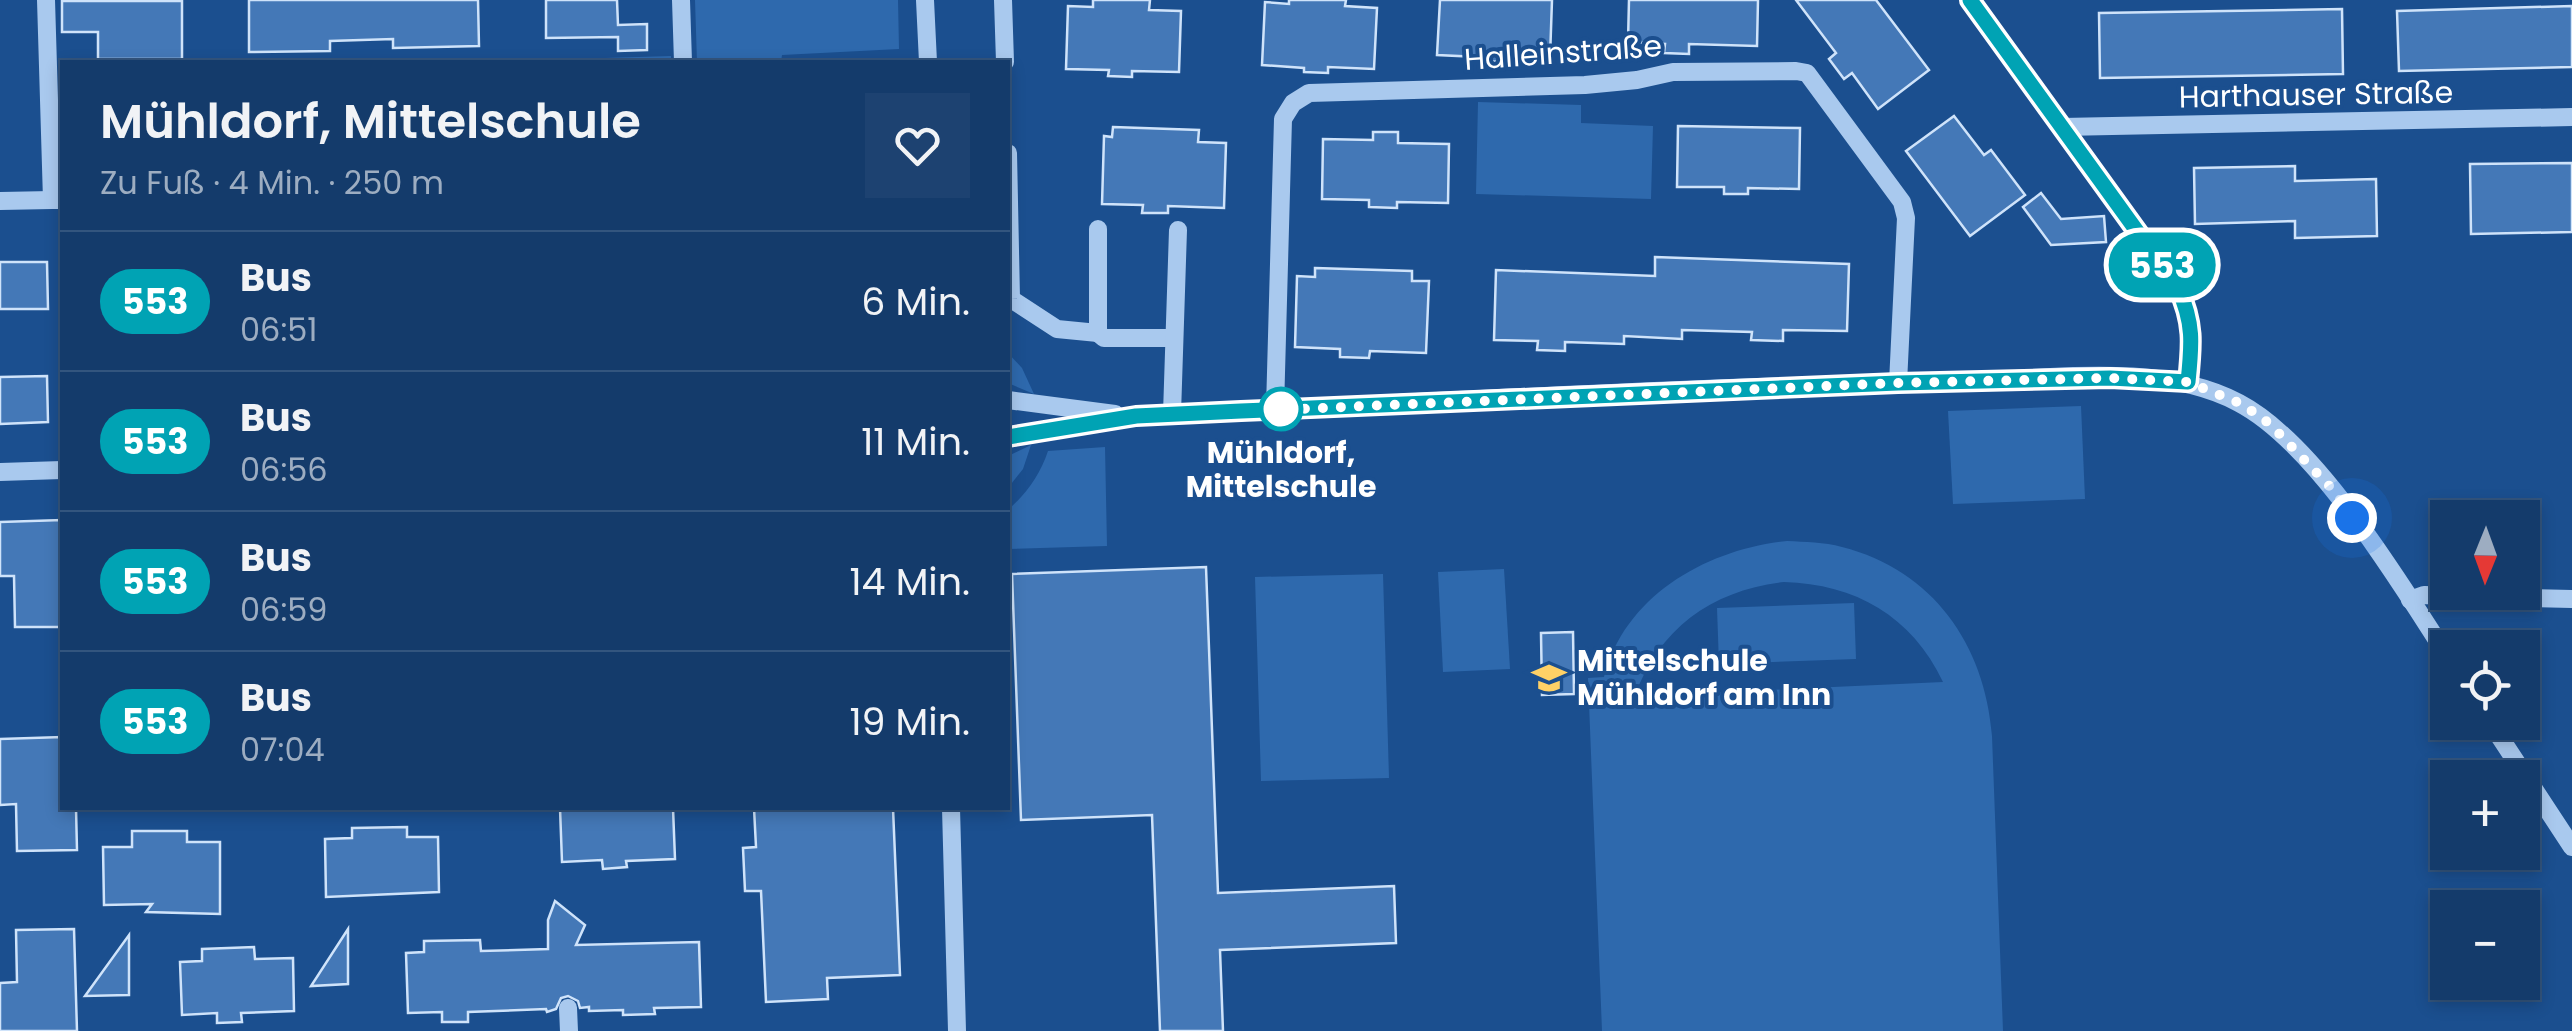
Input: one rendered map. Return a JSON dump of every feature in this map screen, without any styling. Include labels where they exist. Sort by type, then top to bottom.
[{"type":"street","points":[[0,200],[57,200],[46,0]]},
{"type":"street","points":[[680,0],[683,60]]},
{"type":"street","points":[[925,0],[928,60]]},
{"type":"street","points":[[1004,0],[1005,60]]},
{"type":"street","points":[[1970,0],[2178,288],[2192,331],[2188,382]]},
{"type":"street","name":"Halleinstraße","points":[[1275,410],[1283,119],[1293,103],[1309,93],[1585,85],[1673,72],[1807,74],[1902,202],[1906,218],[1898,383]]},
{"type":"street","name":"Harthauser Straße","points":[[2062,127],[2572,117]]},
{"type":"street","points":[[1098,230],[1098,333]]},
{"type":"street","points":[[1172,414],[1178,230]]},
{"type":"street","points":[[1010,250],[1011,299],[1057,330],[1098,333],[1104,338],[1174,338]]},
{"type":"street","points":[[1010,438],[1136,416],[1172,414],[1898,383],[2110,378],[2188,382],[2242,404],[2270,424],[2333,490],[2430,631]]},
{"type":"street","points":[[1010,400],[1136,416]]},
{"type":"street","points":[[0,472],[60,470]]},
{"type":"street","points":[[2410,600],[2424,595],[2572,599]]},
{"type":"street","points":[[2502,740],[2572,847]]},
{"type":"street","points":[[951,810],[957,1031]]},
{"type":"street","points":[[568,1008],[569,1031]]},
{"type":"shaded area","points":[[695,0],[898,0],[899,49],[782,55],[781,60],[697,60]]},
{"type":"shaded area","points":[[671,56],[671,60],[538,60]]},
{"type":"shaded area","points":[[1478,102],[1581,105],[1581,123],[1653,126],[1651,199],[1476,194]]},
{"type":"shaded area","points":[[1010,355],[1022,368],[1034,394],[1010,384]]},
{"type":"shaded area","points":[[2081,406],[2085,499],[1953,504],[1948,411]]},
{"type":"shaded area","points":[[1031,445],[1023,469],[1010,485],[1010,455]]},
{"type":"shaded area","points":[[1105,447],[1107,546],[1010,549],[1010,508],[1032,483],[1048,451]]},
{"type":"shaded area","points":[[1787,541],[1821,543],[1874,558],[1903,573],[1928,593],[1965,642],[1978,671],[1992,736],[2003,1031],[1602,1031],[1588,678],[1604,677],[1630,622],[1674,581],[1728,554]],"holes":[[[1810,584],[1857,597],[1898,622],[1915,639],[1943,682],[1635,696],[1658,651],[1692,616],[1758,586]]]},
{"type":"shaded area","points":[[1504,569],[1510,669],[1443,672],[1438,572]]},
{"type":"shaded area","points":[[1383,574],[1389,778],[1261,781],[1255,577]]},
{"type":"shaded area","points":[[1854,603],[1856,659],[1719,664],[1717,608]]},
{"type":"building","points":[[249,0],[478,0],[479,46],[393,48],[393,39],[330,41],[330,51],[249,52]]},
{"type":"building","points":[[546,0],[617,0],[618,25],[647,24],[647,50],[618,51],[618,37],[546,38]]},
{"type":"building","points":[[1093,0],[1150,0],[1149,10],[1181,11],[1179,72],[1132,71],[1132,77],[1108,76],[1109,70],[1066,69],[1068,6],[1093,7]]},
{"type":"building","points":[[1289,0],[1346,0],[1345,6],[1377,8],[1374,69],[1328,67],[1328,73],[1262,65],[1265,2],[1289,4]]},
{"type":"building","points":[[1440,0],[1552,0],[1550,58],[1503,56],[1503,62],[1437,55]]},
{"type":"building","points":[[1629,0],[1758,0],[1757,46],[1689,44],[1689,54],[1664,53],[1665,44],[1628,42]]},
{"type":"building","points":[[1796,0],[1876,0],[1929,70],[1878,109],[1852,73],[1844,79],[1829,59],[1836,53]]},
{"type":"building","points":[[62,1],[182,1],[182,59],[98,59],[98,32],[62,32]]},
{"type":"building","points":[[2572,6],[2572,67],[2399,71],[2397,11]]},
{"type":"building","points":[[2342,9],[2343,74],[2100,78],[2099,13]]},
{"type":"building","points":[[1954,116],[1984,155],[1991,150],[2025,195],[1970,236],[1906,151]]},
{"type":"building","points":[[1678,126],[1800,128],[1799,189],[1748,188],[1748,194],[1724,194],[1724,187],[1677,187]]},
{"type":"building","points":[[1113,127],[1199,130],[1198,142],[1226,143],[1224,208],[1168,206],[1168,213],[1142,213],[1143,205],[1102,204],[1104,136],[1112,137]]},
{"type":"building","points":[[1373,132],[1398,132],[1398,143],[1449,144],[1448,203],[1397,202],[1397,208],[1369,207],[1369,200],[1322,199],[1323,139],[1373,140]]},
{"type":"building","points":[[2572,163],[2572,232],[2471,234],[2470,164]]},
{"type":"building","points":[[2295,166],[2295,181],[2376,179],[2377,236],[2295,238],[2295,221],[2195,224],[2194,168]]},
{"type":"building","points":[[2041,193],[2061,219],[2104,216],[2106,242],[2051,245],[2023,207]]},
{"type":"building","points":[[1655,257],[1849,264],[1847,331],[1783,330],[1783,341],[1751,340],[1752,332],[1682,330],[1682,339],[1624,336],[1624,344],[1565,342],[1565,351],[1537,350],[1538,341],[1494,340],[1496,270],[1655,276]]},
{"type":"building","points":[[0,262],[47,262],[48,309],[0,309]]},
{"type":"building","points":[[1315,268],[1412,271],[1412,281],[1429,281],[1426,353],[1370,351],[1369,358],[1340,357],[1340,349],[1295,347],[1297,276],[1315,277]]},
{"type":"building","points":[[47,376],[48,422],[0,424],[0,377]]},
{"type":"building","points":[[60,520],[60,627],[15,627],[14,576],[0,576],[0,522]]},
{"type":"building","points":[[1206,567],[1218,893],[1394,886],[1396,943],[1220,950],[1223,1031],[1160,1031],[1152,815],[1021,820],[1012,574]]},
{"type":"building","points":[[1573,632],[1574,694],[1542,695],[1541,633]]},
{"type":"building","points":[[60,737],[60,810],[76,810],[77,850],[17,851],[16,804],[0,805],[0,739]]},
{"type":"building","points":[[560,810],[673,810],[675,859],[626,861],[627,867],[603,869],[602,860],[562,862]]},
{"type":"building","points":[[754,810],[893,810],[900,975],[827,978],[828,999],[766,1002],[761,891],[745,891],[743,848],[756,847]]},
{"type":"building","points":[[407,827],[407,837],[438,837],[439,892],[326,897],[325,839],[352,838],[352,828]]},
{"type":"building","points":[[132,831],[187,831],[187,842],[220,842],[220,914],[146,912],[152,904],[104,905],[103,847],[132,847]]},
{"type":"building","points":[[555,901],[585,925],[576,945],[699,942],[701,1007],[654,1008],[655,1014],[623,1015],[623,1010],[580,1008],[578,1001],[568,996],[561,998],[556,1009],[547,1012],[468,1012],[468,1022],[442,1022],[442,1012],[408,1013],[406,953],[424,952],[424,941],[480,940],[481,951],[548,949],[548,920]]},
{"type":"building","points":[[74,929],[77,1031],[0,1031],[0,983],[17,982],[16,930]]},
{"type":"building","points":[[348,929],[348,984],[311,986]]},
{"type":"building","points":[[129,935],[129,995],[85,996]]},
{"type":"building","points":[[254,947],[255,959],[293,958],[294,1011],[241,1013],[242,1022],[217,1023],[217,1013],[182,1015],[180,962],[202,961],[202,949]]},
{"type":"bus line","name":"553","points":[[1010,437],[1136,416],[1241,411],[1898,383],[2110,378],[2188,382],[2192,331],[2178,288],[1970,0]]},
{"type":"place","name":"Mühldorf, Mittelschule","points":[[1281,409]]},
{"type":"place","name":"Mittelschule Mühldorf am Inn","points":[[1549,678]]},
{"type":"route","points":[[1281,409],[1275,410],[1898,383],[2149,378],[2188,382],[2242,404],[2304,457],[2352,518]]}]
